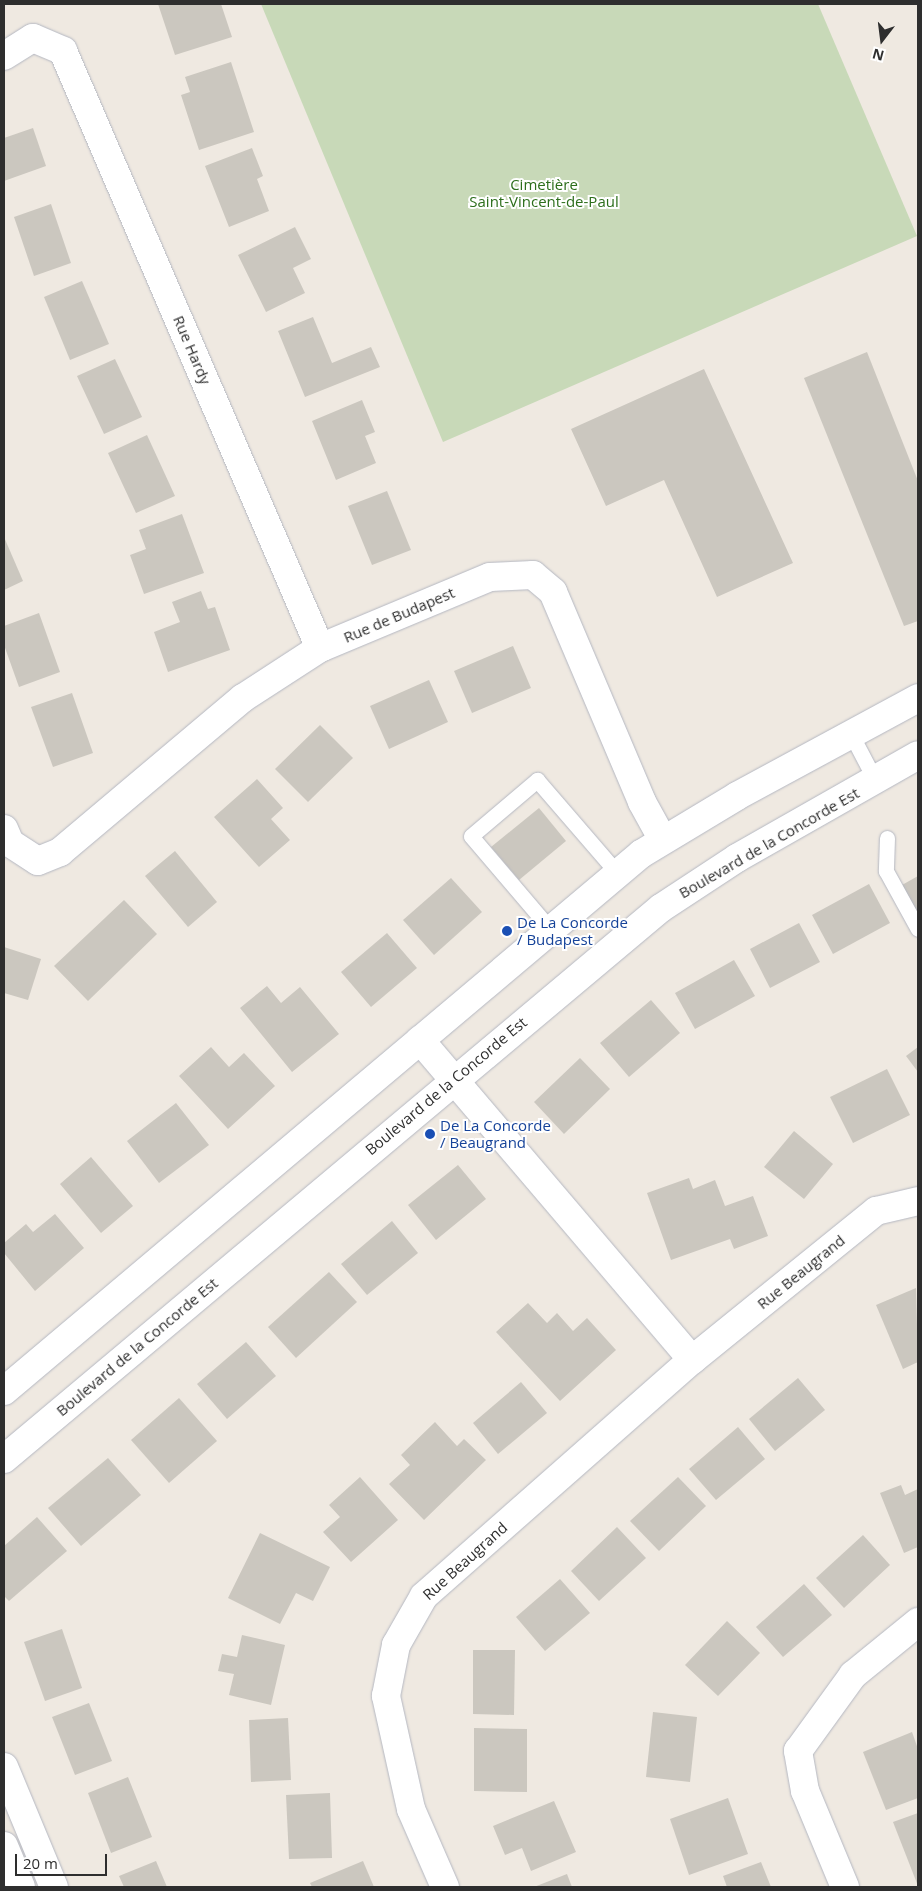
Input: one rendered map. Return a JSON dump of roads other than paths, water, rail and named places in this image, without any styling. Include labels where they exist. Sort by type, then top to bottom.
[{"type":"street","name":"Rue Hardy","points":[[4,56],[33,38],[63,51],[320,648]]},
{"type":"street","name":"Rue de Budapest","points":[[4,829],[10,843],[38,861],[60,852],[243,698],[320,648],[490,577],[533,575],[553,592],[642,802],[663,840]]},
{"type":"street","points":[[4,1391],[618,874],[663,840],[918,698]]},
{"type":"street","name":"Boulevard de la Concorde Est","points":[[4,1458],[454,1080],[684,890],[918,755]]},
{"type":"street","points":[[420,1040],[692,1360]]},
{"type":"street","name":"Rue Beaugrand","points":[[445,1887],[411,1809],[386,1696],[396,1646],[424,1596],[692,1360],[876,1211],[918,1201]]},
{"type":"street","points":[[845,1887],[805,1791],[798,1751],[853,1675],[918,1622]]},
{"type":"street","points":[[6,1776],[54,1887]]},
{"type":"street","points":[[4,1846],[22,1887]]},
{"type":"lane","points":[[851,734],[875,780]]},
{"type":"lane","points":[[551,930],[471,836],[537,780],[618,874]]},
{"type":"lane","points":[[887,838],[886,871],[918,929]]},
{"type":"place","name":"De La Concorde / Budapest","points":[[507,931]]},
{"type":"place","name":"De La Concorde / Beaugrand","points":[[430,1134]]},
{"type":"park label","name":"Cimetière Saint-Vincent-de-Paul","points":[[544,192]]}]
